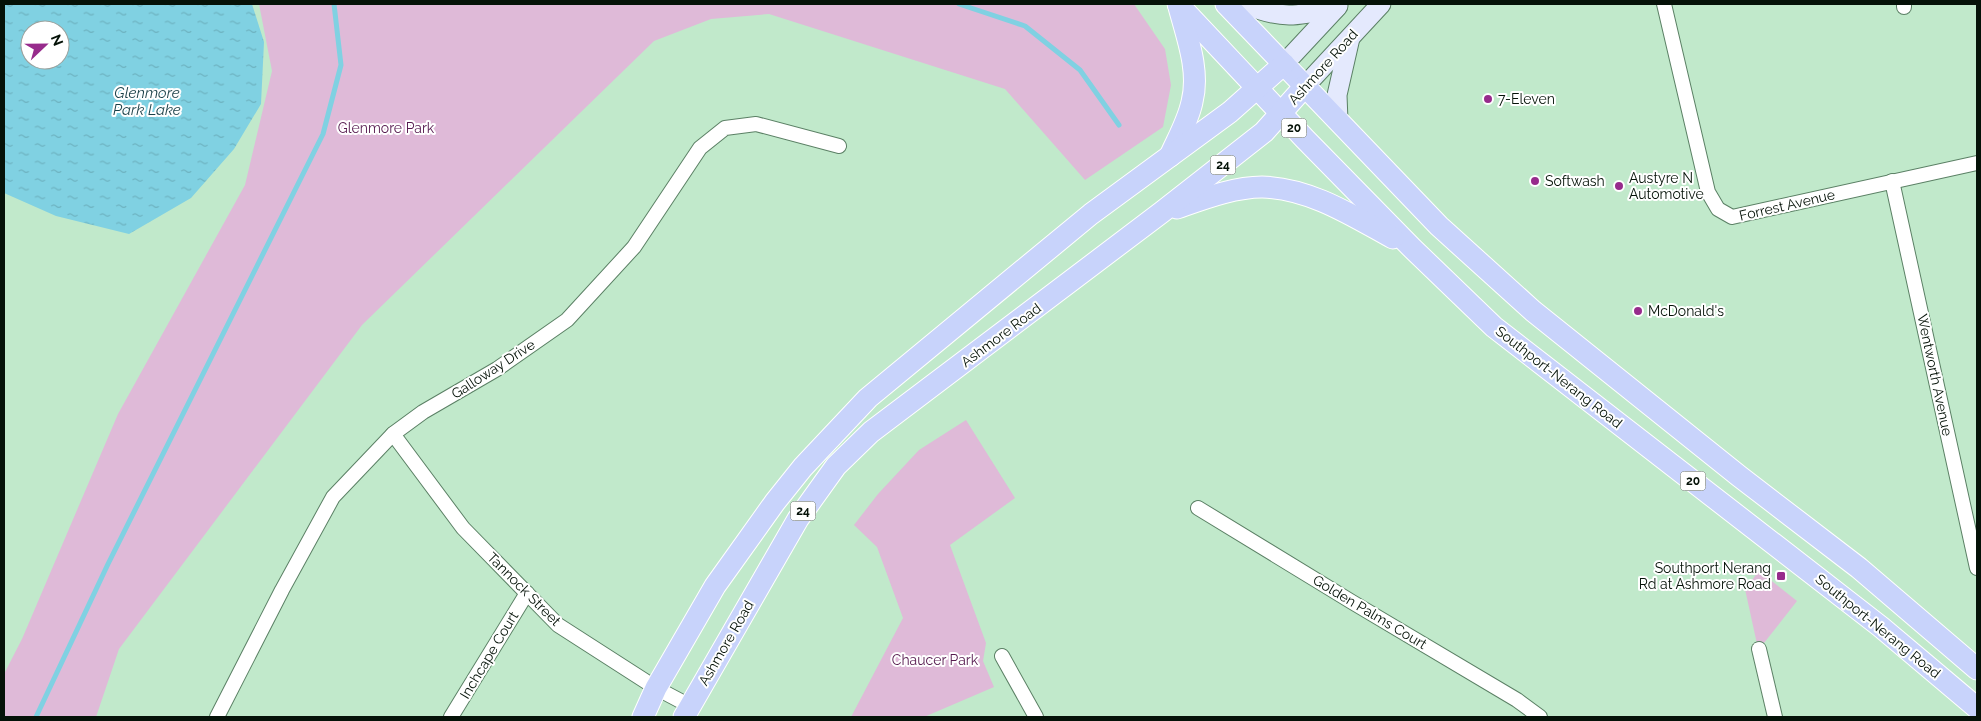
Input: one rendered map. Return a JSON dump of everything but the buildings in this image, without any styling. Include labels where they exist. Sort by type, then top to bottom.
[{"type":"main road","points":[[1170,156],[1188,116],[1194,89],[1194,67],[1178,4]]},
{"type":"main road","name":"Southport-Nerang Road","points":[[1178,4],[1281,114],[1413,249],[1494,327],[1881,627],[1977,708]]},
{"type":"main road","name":"20","points":[[1226,4],[1438,226],[1533,311],[1739,476],[1859,568],[1977,669]]},
{"type":"main road","points":[[1245,4],[1260,11],[1280,16],[1301,15],[1338,6]]},
{"type":"main road","name":"Ashmore Road","points":[[687,712],[798,519],[836,466],[871,432],[1162,212],[1264,132],[1381,4]]},
{"type":"main road","points":[[1284,64],[1338,6]]},
{"type":"main road","points":[[1338,121],[1337,95],[1350,37]]},
{"type":"main road","name":"24","points":[[643,717],[656,688],[715,586],[775,502],[803,467],[868,398],[1091,214],[1230,112],[1284,64]]},
{"type":"main road","points":[[1162,212],[1220,194],[1260,187],[1278,188],[1299,193],[1342,210],[1413,249]]},
{"type":"street","name":"Forrest Avenue","points":[[1664,4],[1708,192],[1718,208],[1732,217],[1977,162]]},
{"type":"street","name":"Galloway Drive","points":[[217,717],[282,590],[333,497],[393,434],[423,412],[497,369],[567,320],[634,247],[700,148],[725,128],[756,124],[839,146]]},
{"type":"street","name":"Wentworth Avenue","points":[[1892,181],[1977,568]]},
{"type":"street","name":"Tannock Street","points":[[393,434],[463,528],[558,625],[656,688],[687,712]]},
{"type":"street","name":"Golden Palms Court","points":[[1198,508],[1517,700],[1540,717]]},
{"type":"street","name":"Inchcape Court","points":[[452,717],[527,594]]},
{"type":"street","points":[[1759,649],[1775,717]]},
{"type":"street","points":[[1002,656],[1036,717]]},
{"type":"green space","name":"Glenmore Park","points":[[259,4],[1134,4],[1165,49],[1171,85],[1163,127],[1085,180],[1005,89],[769,14],[711,19],[654,41],[362,325],[119,649],[96,717],[4,717],[4,674],[22,639],[118,414],[245,185],[272,71]]},
{"type":"green space","name":"Chaucer Park","points":[[966,420],[1015,498],[950,545],[986,643],[983,661],[994,687],[924,717],[851,717],[903,618],[877,547],[854,525],[878,494],[919,450]]},
{"type":"green space","points":[[1759,571],[1797,601],[1764,643],[1757,644],[1745,589]]},
{"type":"water","name":"Glenmore Park Lake","points":[[4,4],[252,4],[264,42],[261,104],[234,149],[191,198],[129,234],[56,216],[4,193]]},
{"type":"waterway","points":[[36,717],[108,564],[323,134],[341,65],[334,4]]},
{"type":"waterway","points":[[959,4],[1025,26],[1080,70],[1119,125]]},
{"type":"place","name":"7-Eleven","points":[[1488,99]]},
{"type":"place","name":"Softwash","points":[[1535,181]]},
{"type":"place","name":"Austyre N Automotive","points":[[1619,186]]},
{"type":"place","name":"McDonald's","points":[[1638,311]]},
{"type":"place","name":"Southport Nerang Rd at Ashmore Road","points":[[1781,576]]}]
